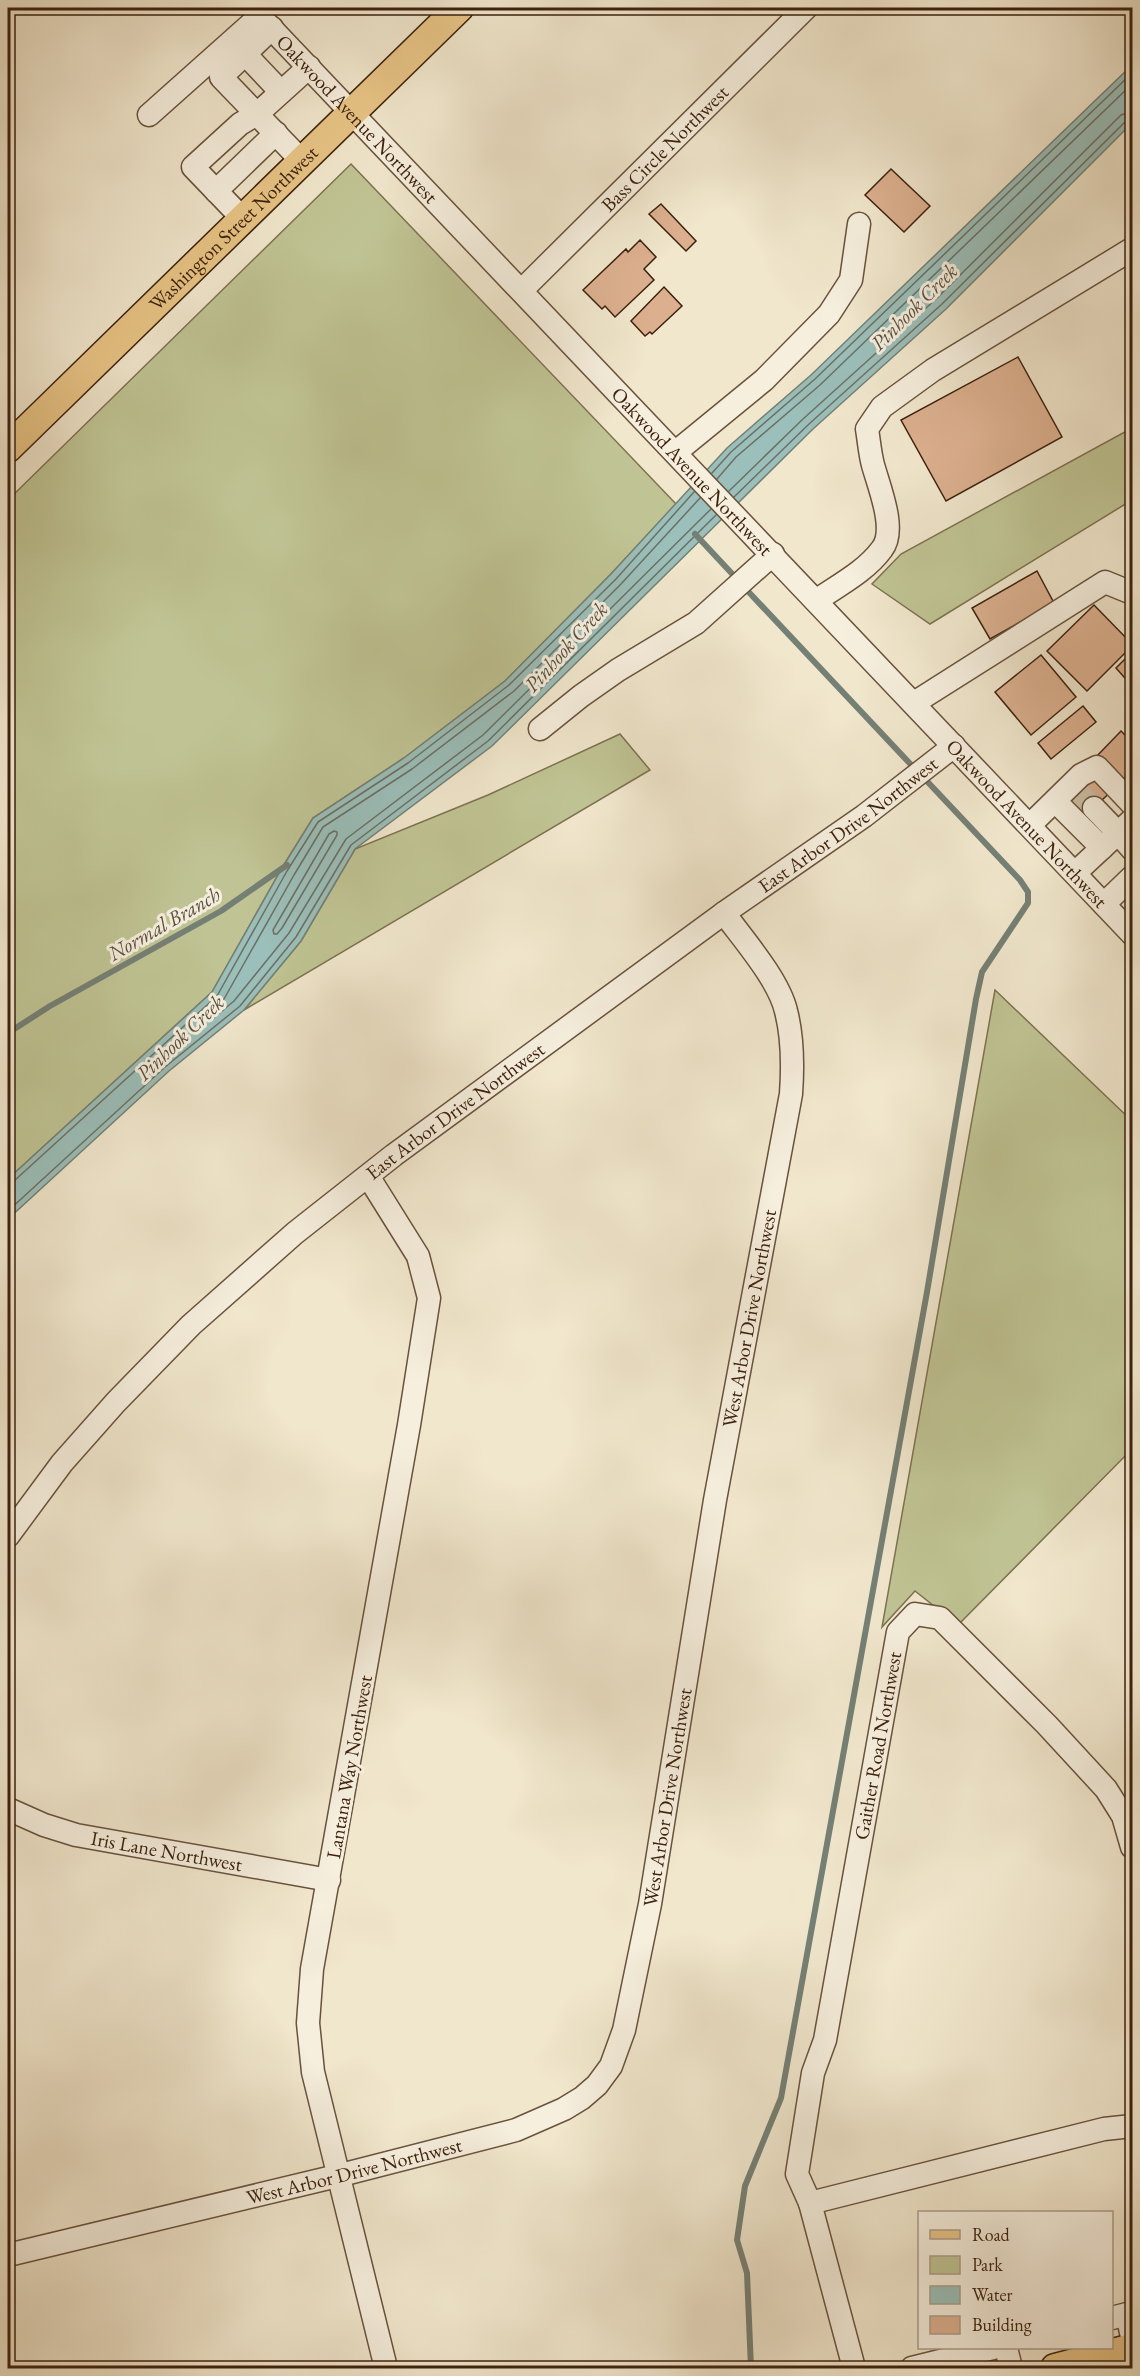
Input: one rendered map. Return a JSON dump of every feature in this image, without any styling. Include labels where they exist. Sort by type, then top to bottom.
[{"type":"main road","name":"Washington Street Northwest","points":[[8,448],[459,8]]},
{"type":"main road","points":[[1055,2368],[1132,2348]]},
{"type":"street","name":"Bass Circle Northwest","points":[[522,290],[806,8]]},
{"type":"street","name":"Oakwood Avenue Northwest","points":[[261,17],[697,473],[1132,934]]},
{"type":"street","points":[[261,17],[245,54],[221,77],[302,161]]},
{"type":"street","points":[[149,115],[261,17]]},
{"type":"street","points":[[245,54],[282,92]]},
{"type":"street","points":[[243,219],[193,167],[240,124],[257,114],[309,67]]},
{"type":"street","points":[[216,190],[276,133]]},
{"type":"street","points":[[676,452],[764,380],[829,314],[851,280],[859,224]]},
{"type":"street","points":[[817,600],[847,580],[884,548],[889,531],[882,495],[872,463],[867,429],[882,407],[933,370],[1132,249]]},
{"type":"street","points":[[540,729],[618,670],[696,623],[773,554]]},
{"type":"street","points":[[914,703],[1105,582],[1132,593]]},
{"type":"street","name":"East Arbor Drive Northwest","points":[[8,1536],[62,1463],[116,1402],[191,1325],[295,1233],[368,1176],[724,914],[864,816],[954,746]]},
{"type":"street","points":[[1030,825],[1074,796],[1081,775],[1097,767],[1132,804]]},
{"type":"street","points":[[1074,796],[1121,838]]},
{"type":"street","points":[[1074,796],[1121,838]]},
{"type":"street","points":[[1075,873],[1121,838]]},
{"type":"street","points":[[1104,904],[1132,877]]},
{"type":"street","name":"West Arbor Drive Northwest","points":[[8,2255],[337,2176],[516,2130],[564,2109],[597,2085],[611,2066],[624,2030],[650,1904],[715,1500],[791,1094],[793,1065],[786,1009],[770,976],[724,914]]},
{"type":"street","name":"Lantana Way Northwest","points":[[368,1176],[418,1256],[429,1298],[409,1425],[312,1968],[308,2023],[313,2072],[386,2368]]},
{"type":"street","name":"Gaither Road Northwest","points":[[854,2368],[810,2203],[796,2174],[813,2073],[825,2040],[898,1632],[915,1614],[940,1618],[1047,1725],[1106,1789],[1123,1816],[1132,1847]]},
{"type":"street","name":"Iris Lane Northwest","points":[[8,1809],[44,1825],[76,1835],[329,1880]]},
{"type":"street","points":[[810,2203],[1104,2129],[1132,2126]]},
{"type":"street","points":[[1113,2318],[1127,2314],[1132,2337]]},
{"type":"street","points":[[912,2368],[989,2349]]},
{"type":"street","points":[[1006,2349],[1011,2368]]},
{"type":"green space","points":[[351,164],[676,504],[611,574],[505,681],[404,758],[313,818],[212,992],[8,1179],[8,500]]},
{"type":"green space","points":[[1132,428],[1132,500],[930,624],[872,584],[901,554]]},
{"type":"green space","points":[[620,734],[650,770],[244,1010],[301,941],[355,849],[488,795]]},
{"type":"green space","points":[[995,990],[1132,1121],[1132,1449],[958,1625],[915,1591],[882,1627]]},
{"type":"water","name":"Pinhook Creek","points":[[1132,65],[1132,123],[946,309],[813,429],[492,746],[355,849],[301,941],[244,1010],[169,1071],[8,1219],[8,1179],[212,992],[313,818],[404,758],[505,681],[611,574],[727,448],[811,375]]},
{"type":"building","points":[[891,169],[930,206],[904,232],[865,195]]},
{"type":"building","points":[[661,204],[696,241],[686,251],[649,214]]},
{"type":"building","points":[[640,240],[656,257],[644,269],[654,280],[615,317],[605,306],[602,309],[583,290],[626,249],[628,252]]},
{"type":"building","points":[[664,287],[682,306],[652,334],[650,332],[645,336],[631,321]]},
{"type":"building","points":[[1018,357],[1062,437],[946,501],[901,420]]},
{"type":"building","points":[[1037,571],[1054,603],[990,639],[972,608]]},
{"type":"building","points":[[1094,605],[1132,646],[1087,691],[1047,651]]},
{"type":"building","points":[[1132,652],[1132,686],[1116,668]]},
{"type":"building","points":[[1041,655],[1076,697],[1031,735],[995,692]]},
{"type":"building","points":[[1083,706],[1096,722],[1051,759],[1038,743]]},
{"type":"building","points":[[1121,731],[1132,742],[1132,770],[1121,782],[1096,757]]},
{"type":"building","points":[[1098,773],[1113,790],[1081,819],[1066,802]]},
{"type":"waterway","points":[[695,534],[737,579]]},
{"type":"waterway","points":[[744,587],[916,770]]},
{"type":"waterway","points":[[751,2368],[747,2273],[737,2240],[745,2186],[781,2098],[927,1292],[976,999],[982,972],[1028,903],[1028,892],[1020,880],[923,777]]},
{"type":"waterway","name":"Normal Branch","points":[[8,1033],[50,1006],[221,911],[287,865]]},
{"type":"tunnel","points":[[1078,792],[1094,808]]}]
